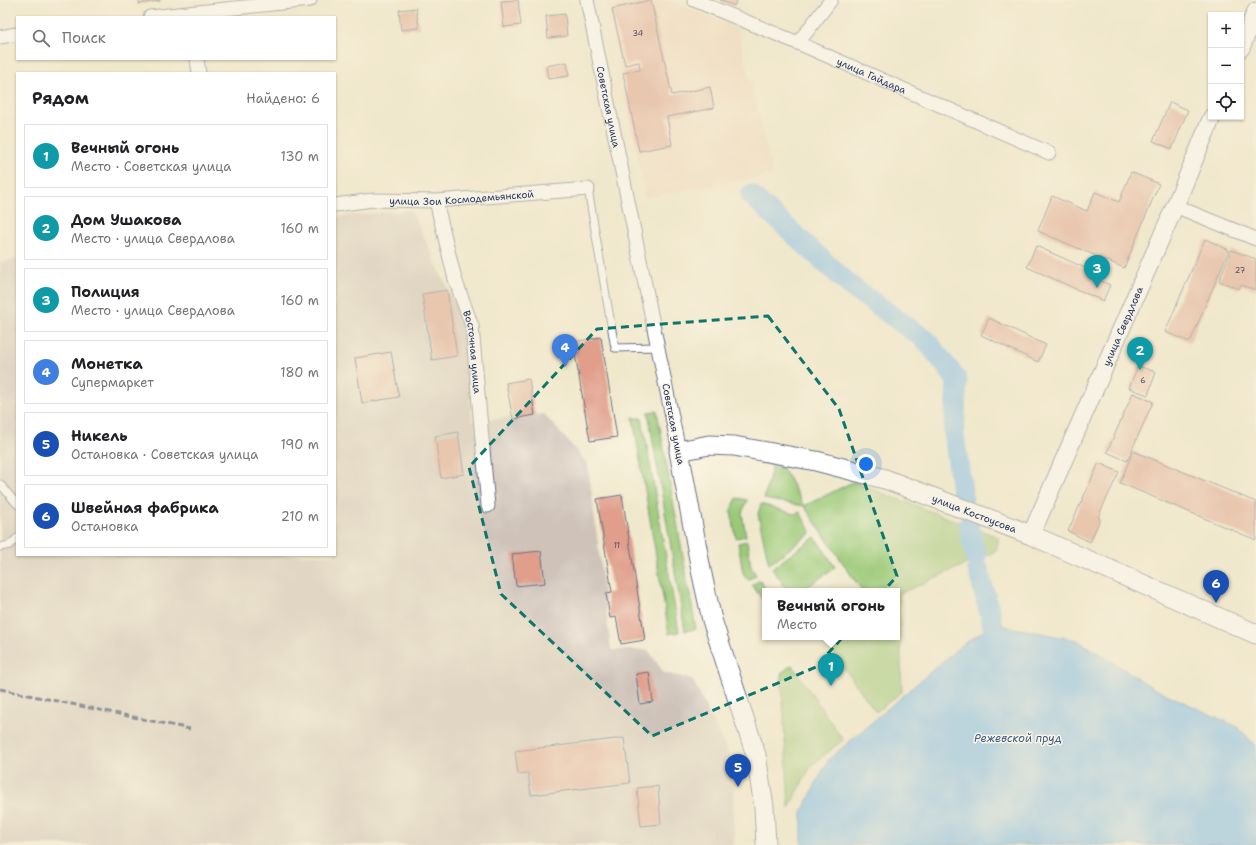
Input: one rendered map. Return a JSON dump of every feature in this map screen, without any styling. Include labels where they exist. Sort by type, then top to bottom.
[{"type":"main road","name":"улица Костоусова","points":[[679,451],[709,444],[734,446],[816,461],[885,479],[1031,535],[1256,634]]},
{"type":"main road","name":"Советская улица","points":[[679,451],[701,570],[712,620],[756,755],[764,807],[766,845]]},
{"type":"street","points":[[156,16],[190,10],[310,0]]},
{"type":"street","name":"Советская улица","points":[[588,0],[679,451]]},
{"type":"street","name":"улица Гайдара","points":[[694,0],[798,43],[1049,153]]},
{"type":"street","points":[[798,43],[831,0]]},
{"type":"street","points":[[1244,41],[1256,12]]},
{"type":"street","points":[[0,37],[16,34]]},
{"type":"street","points":[[197,60],[199,72]]},
{"type":"street","name":"улица Свердлова","points":[[1031,535],[1175,206],[1211,120]]},
{"type":"street","name":"улица Зои Космодемьянской","points":[[336,205],[372,200],[436,201],[588,189]]},
{"type":"street","name":"Восточная улица","points":[[436,201],[455,278],[472,326],[488,506]]},
{"type":"street","points":[[1175,206],[1256,239]]},
{"type":"lane","points":[[588,189],[615,348],[658,347]]},
{"type":"lane","points":[[0,484],[16,503]]},
{"type":"lane","points":[[0,547],[10,545],[16,539]]},
{"type":"highlighted area","points":[[768,316],[839,409],[897,576],[816,667],[652,736],[501,594],[469,467],[597,329]]},
{"type":"shaded area","points":[[620,0],[668,0],[738,28],[773,175],[645,197],[607,3]]},
{"type":"shaded area","points":[[411,210],[464,323],[472,421],[544,414],[588,464],[611,650],[648,650],[664,673],[692,679],[733,763],[734,845],[0,845],[0,262],[16,259],[16,556],[336,556],[336,217]]},
{"type":"green space","points":[[657,411],[696,629],[685,631],[648,412]]},
{"type":"green space","points":[[633,418],[642,418],[679,632],[669,634]]},
{"type":"green space","points":[[772,467],[783,468],[804,506],[764,499]]},
{"type":"green space","points":[[853,482],[999,537],[996,551],[900,594],[900,588],[860,588],[804,506]]},
{"type":"green space","points":[[737,498],[747,500],[742,513],[746,536],[736,538],[731,511]]},
{"type":"green space","points":[[761,504],[794,514],[800,512],[811,533],[769,564],[758,514]]},
{"type":"green space","points":[[815,537],[835,567],[806,588],[786,588],[772,568]]},
{"type":"green space","points":[[747,541],[751,567],[756,575],[748,580],[743,573],[738,543]]},
{"type":"green space","points":[[760,580],[765,588],[762,588],[762,599],[752,585]]},
{"type":"green space","points":[[900,627],[902,692],[876,712],[825,642],[828,640],[900,640]]},
{"type":"green space","points":[[792,665],[843,740],[811,766],[789,808],[781,673]]},
{"type":"water","name":"Режевской пруд","points":[[994,624],[1077,640],[1155,689],[1238,727],[1256,746],[1256,845],[802,845],[802,812],[828,760],[962,645]]},
{"type":"building","points":[[139,0],[160,0],[160,1],[139,4]]},
{"type":"building","points":[[518,0],[521,25],[504,27],[501,1]]},
{"type":"building","points":[[651,0],[672,95],[710,87],[714,108],[667,117],[672,145],[639,151],[623,73],[640,70],[639,62],[625,65],[612,9]]},
{"type":"building","points":[[720,0],[737,0],[734,6]]},
{"type":"building","points":[[416,8],[419,28],[401,30],[399,10]]},
{"type":"building","points":[[565,14],[567,36],[548,38],[546,16]]},
{"type":"building","points":[[567,62],[569,76],[548,79],[546,66]]},
{"type":"building","points":[[1170,102],[1188,110],[1172,149],[1153,141]]},
{"type":"building","points":[[1131,172],[1159,184],[1124,268],[1038,231],[1052,196],[1087,211],[1095,192],[1119,202]]},
{"type":"building","points":[[1205,239],[1229,250],[1190,342],[1165,332]]},
{"type":"building","points":[[1036,246],[1092,271],[1090,276],[1110,285],[1103,301],[1027,267]]},
{"type":"building","points":[[1231,250],[1256,259],[1256,290],[1241,285],[1239,289],[1219,281]]},
{"type":"building","points":[[447,290],[457,356],[432,360],[422,294]]},
{"type":"building","points":[[989,318],[1046,345],[1038,362],[981,335]]},
{"type":"building","points":[[601,337],[617,437],[590,441],[573,342]]},
{"type":"building","points":[[391,352],[399,397],[362,403],[355,358]]},
{"type":"building","points":[[1138,366],[1156,372],[1148,395],[1129,388]]},
{"type":"building","points":[[529,379],[535,415],[513,419],[506,383]]},
{"type":"building","points":[[1133,393],[1153,402],[1127,461],[1107,452]]},
{"type":"building","points":[[458,432],[464,474],[441,478],[435,436]]},
{"type":"building","points":[[1133,451],[1256,502],[1256,540],[1120,483]]},
{"type":"building","points":[[1099,463],[1119,472],[1098,517],[1100,519],[1090,542],[1068,531]]},
{"type":"building","points":[[622,495],[645,640],[621,644],[616,617],[610,618],[606,593],[612,592],[597,499]]},
{"type":"building","points":[[541,551],[545,583],[516,586],[512,554]]},
{"type":"building","points":[[649,672],[653,702],[640,704],[636,674]]},
{"type":"building","points":[[624,738],[630,783],[531,795],[528,773],[518,774],[515,751]]},
{"type":"building","points":[[658,786],[661,824],[641,826],[637,788]]},
{"type":"waterway","points":[[751,195],[853,288],[926,340],[957,380],[954,434],[963,498]]},
{"type":"waterway","points":[[969,525],[976,557]]},
{"type":"waterway","points":[[978,569],[993,625],[996,653]]},
{"type":"railway","points":[[0,689],[190,729]]},
{"type":"place","name":"Полиция","points":[[1097,288]]},
{"type":"place","name":"Монетка","points":[[565,367]]},
{"type":"place","name":"Дом Ушакова","points":[[1140,370]]},
{"type":"place","name":"Швейная фабрика","points":[[1216,603]]},
{"type":"place","name":"Вечный огонь","points":[[831,686]]},
{"type":"place","name":"Никель","points":[[738,787]]}]
